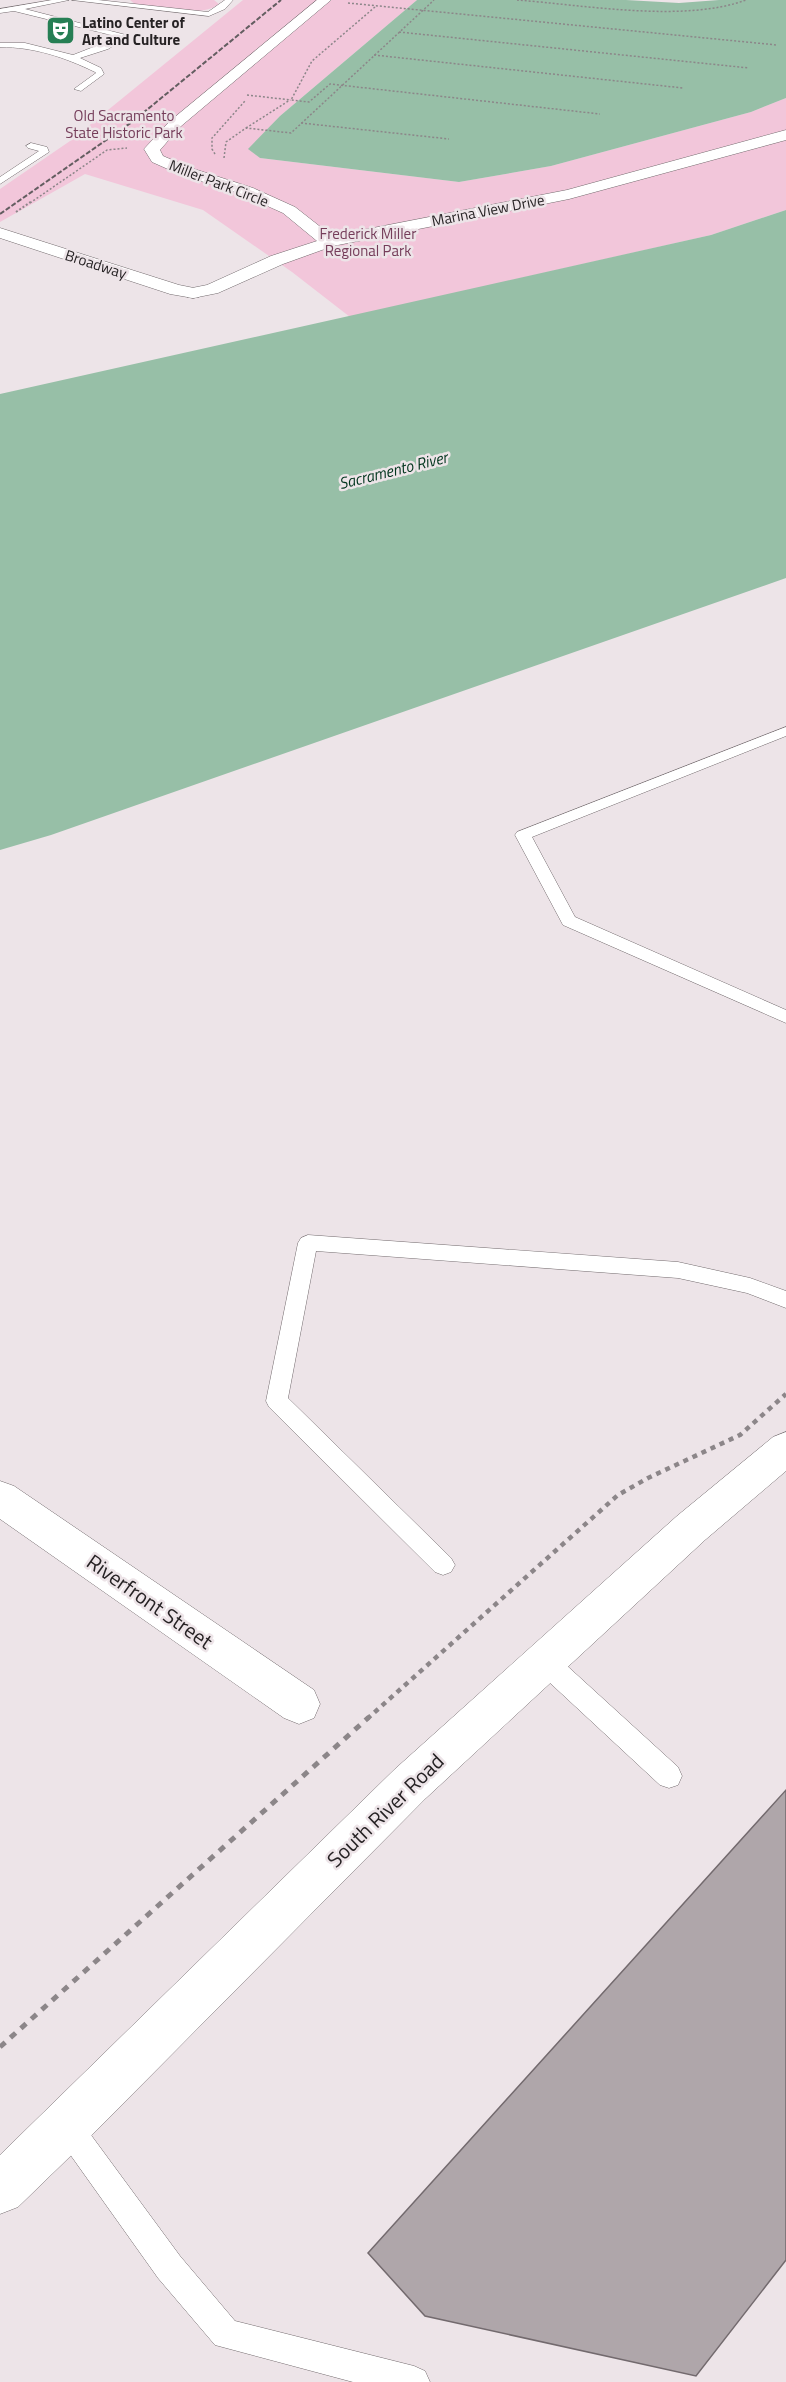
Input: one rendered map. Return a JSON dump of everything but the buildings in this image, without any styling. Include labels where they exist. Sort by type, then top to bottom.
[{"type":"street","name":"Miller Park Circle","points":[[324,0],[175,124],[152,149],[157,159],[185,171],[248,191],[289,210],[328,242]]},
{"type":"street","name":"Marina View Drive","points":[[193,292],[212,289],[277,260],[328,242],[568,194],[786,135]]},
{"type":"street","name":"Broadway","points":[[0,233],[176,290],[193,292]]},
{"type":"street","name":"South River Road","points":[[0,2189],[67,2126],[410,1784],[691,1528],[786,1448]]},
{"type":"street","name":"Riverfront Street","points":[[0,1498],[299,1704]]},
{"type":"lane","points":[[0,11],[65,0]]},
{"type":"lane","points":[[76,0],[208,15],[229,0]]},
{"type":"lane","points":[[16,9],[126,36],[105,47],[73,58]]},
{"type":"lane","points":[[0,45],[25,45],[73,58],[98,70],[100,74],[78,89]]},
{"type":"lane","points":[[0,181],[44,152],[44,149],[31,146]]},
{"type":"lane","points":[[786,731],[523,835],[569,921],[786,1017]]},
{"type":"lane","points":[[443,1565],[277,1401],[308,1242],[678,1270],[750,1286],[786,1300]]},
{"type":"lane","points":[[544,1661],[669,1776]]},
{"type":"lane","points":[[67,2126],[169,2267],[226,2334],[414,2382]]},
{"type":"path","points":[[324,0],[777,45]]},
{"type":"path","points":[[378,4],[382,0]]},
{"type":"path","points":[[246,128],[291,133],[434,0]]},
{"type":"path","points":[[518,0],[677,11],[724,8],[741,4],[746,0]]},
{"type":"path","points":[[375,7],[312,61],[291,100],[226,142],[224,158],[216,156],[212,149],[212,138],[250,96],[291,100],[309,102],[330,84],[600,114]]},
{"type":"path","points":[[399,32],[749,68]]},
{"type":"path","points":[[374,55],[683,88]]},
{"type":"path","points":[[302,123],[449,139]]},
{"type":"path","points":[[9,217],[107,150],[155,146]]},
{"type":"path","points":[[0,2047],[618,1495],[648,1478],[740,1436],[786,1394]]},
{"type":"green space","points":[[130,0],[214,0],[219,4],[212,8],[191,11],[136,5]]},
{"type":"green space","name":"Frederick Miller Regional Park","points":[[243,0],[417,0],[280,116],[249,149],[260,158],[459,182],[551,166],[751,112],[786,98],[786,210],[711,235],[350,317],[292,272],[203,210],[85,174],[0,222],[0,189],[70,141]]},
{"type":"water","points":[[417,0],[626,0],[679,3],[719,0],[786,0],[786,98],[751,112],[551,166],[459,182],[260,158],[248,149],[280,116]]},
{"type":"water","name":"Sacramento River","points":[[786,210],[786,578],[51,835],[0,850],[0,394],[711,235]]},
{"type":"railway","points":[[0,214],[132,122],[281,0]]},
{"type":"place","name":"Latino Center of Art and Culture","points":[[61,31]]},
{"type":"park label","name":"Old Sacramento State Historic Park","points":[[124,124]]}]
